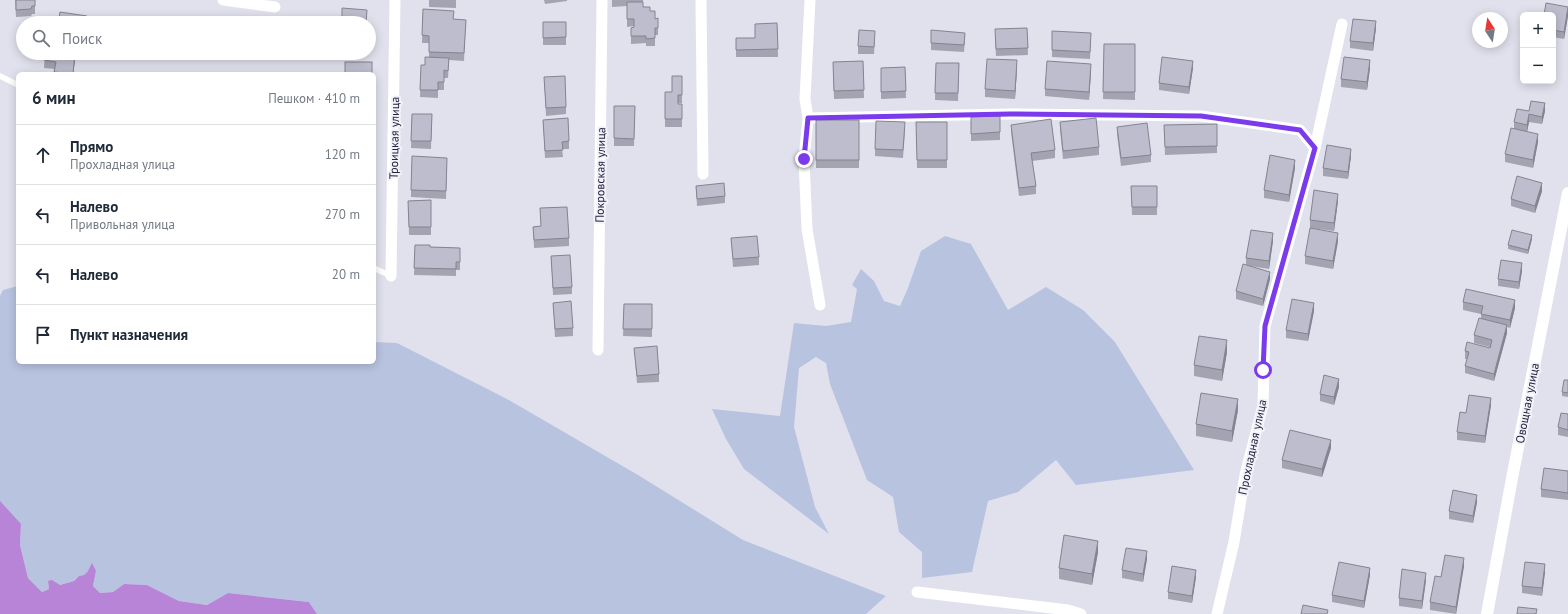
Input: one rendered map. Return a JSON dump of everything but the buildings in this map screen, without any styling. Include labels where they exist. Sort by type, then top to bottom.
[{"type":"street","points":[[223,0],[275,7]]},
{"type":"street","name":"Троицкая улица","points":[[391,276],[395,0]]},
{"type":"street","name":"Покровская улица","points":[[598,350],[602,0]]},
{"type":"street","points":[[701,0],[703,174]]},
{"type":"street","points":[[810,0],[805,99],[808,118],[804,159],[808,229],[820,305]]},
{"type":"street","name":"Прохладная улица","points":[[1217,614],[1234,542],[1245,475],[1263,405],[1265,326],[1315,148],[1342,24]]},
{"type":"street","points":[[808,118],[1010,114],[1201,116],[1300,130],[1315,148]]},
{"type":"street","name":"Овощная улица","points":[[1487,614],[1568,193]]},
{"type":"street","points":[[917,592],[1068,610],[1081,614]]},
{"type":"lane","points":[[0,76],[16,84]]},
{"type":"lane","points":[[376,269],[391,276]]},
{"type":"shaded area","points":[[945,236],[971,244],[1008,310],[1046,287],[1083,310],[1115,342],[1194,470],[1076,485],[1056,460],[1018,492],[988,501],[972,572],[922,578],[922,552],[899,532],[893,497],[867,480],[830,384],[826,363],[816,357],[799,368],[794,427],[815,507],[829,534],[744,469],[726,439],[712,409],[780,416],[794,323],[826,326],[851,322],[857,289],[852,285],[861,269],[874,281],[884,301],[900,306],[921,251]]},
{"type":"shaded area","points":[[16,287],[16,364],[376,364],[376,342],[397,343],[507,399],[638,475],[743,540],[886,596],[866,614],[317,614],[309,602],[228,593],[207,605],[179,601],[147,585],[124,584],[113,592],[100,593],[93,586],[96,571],[88,571],[74,581],[60,585],[48,582],[49,589],[42,592],[28,578],[20,545],[21,526],[0,502],[0,296],[3,290]]},
{"type":"shaded area","points":[[0,501],[21,524],[20,545],[28,578],[42,592],[49,589],[48,581],[52,580],[60,585],[74,581],[88,571],[92,563],[96,571],[93,586],[100,593],[113,592],[124,584],[147,585],[179,601],[207,605],[228,593],[309,602],[317,614],[0,614]]},
{"type":"route","points":[[804,159],[808,118],[1010,114],[1201,116],[1300,130],[1315,148],[1265,326],[1263,370]]}]
